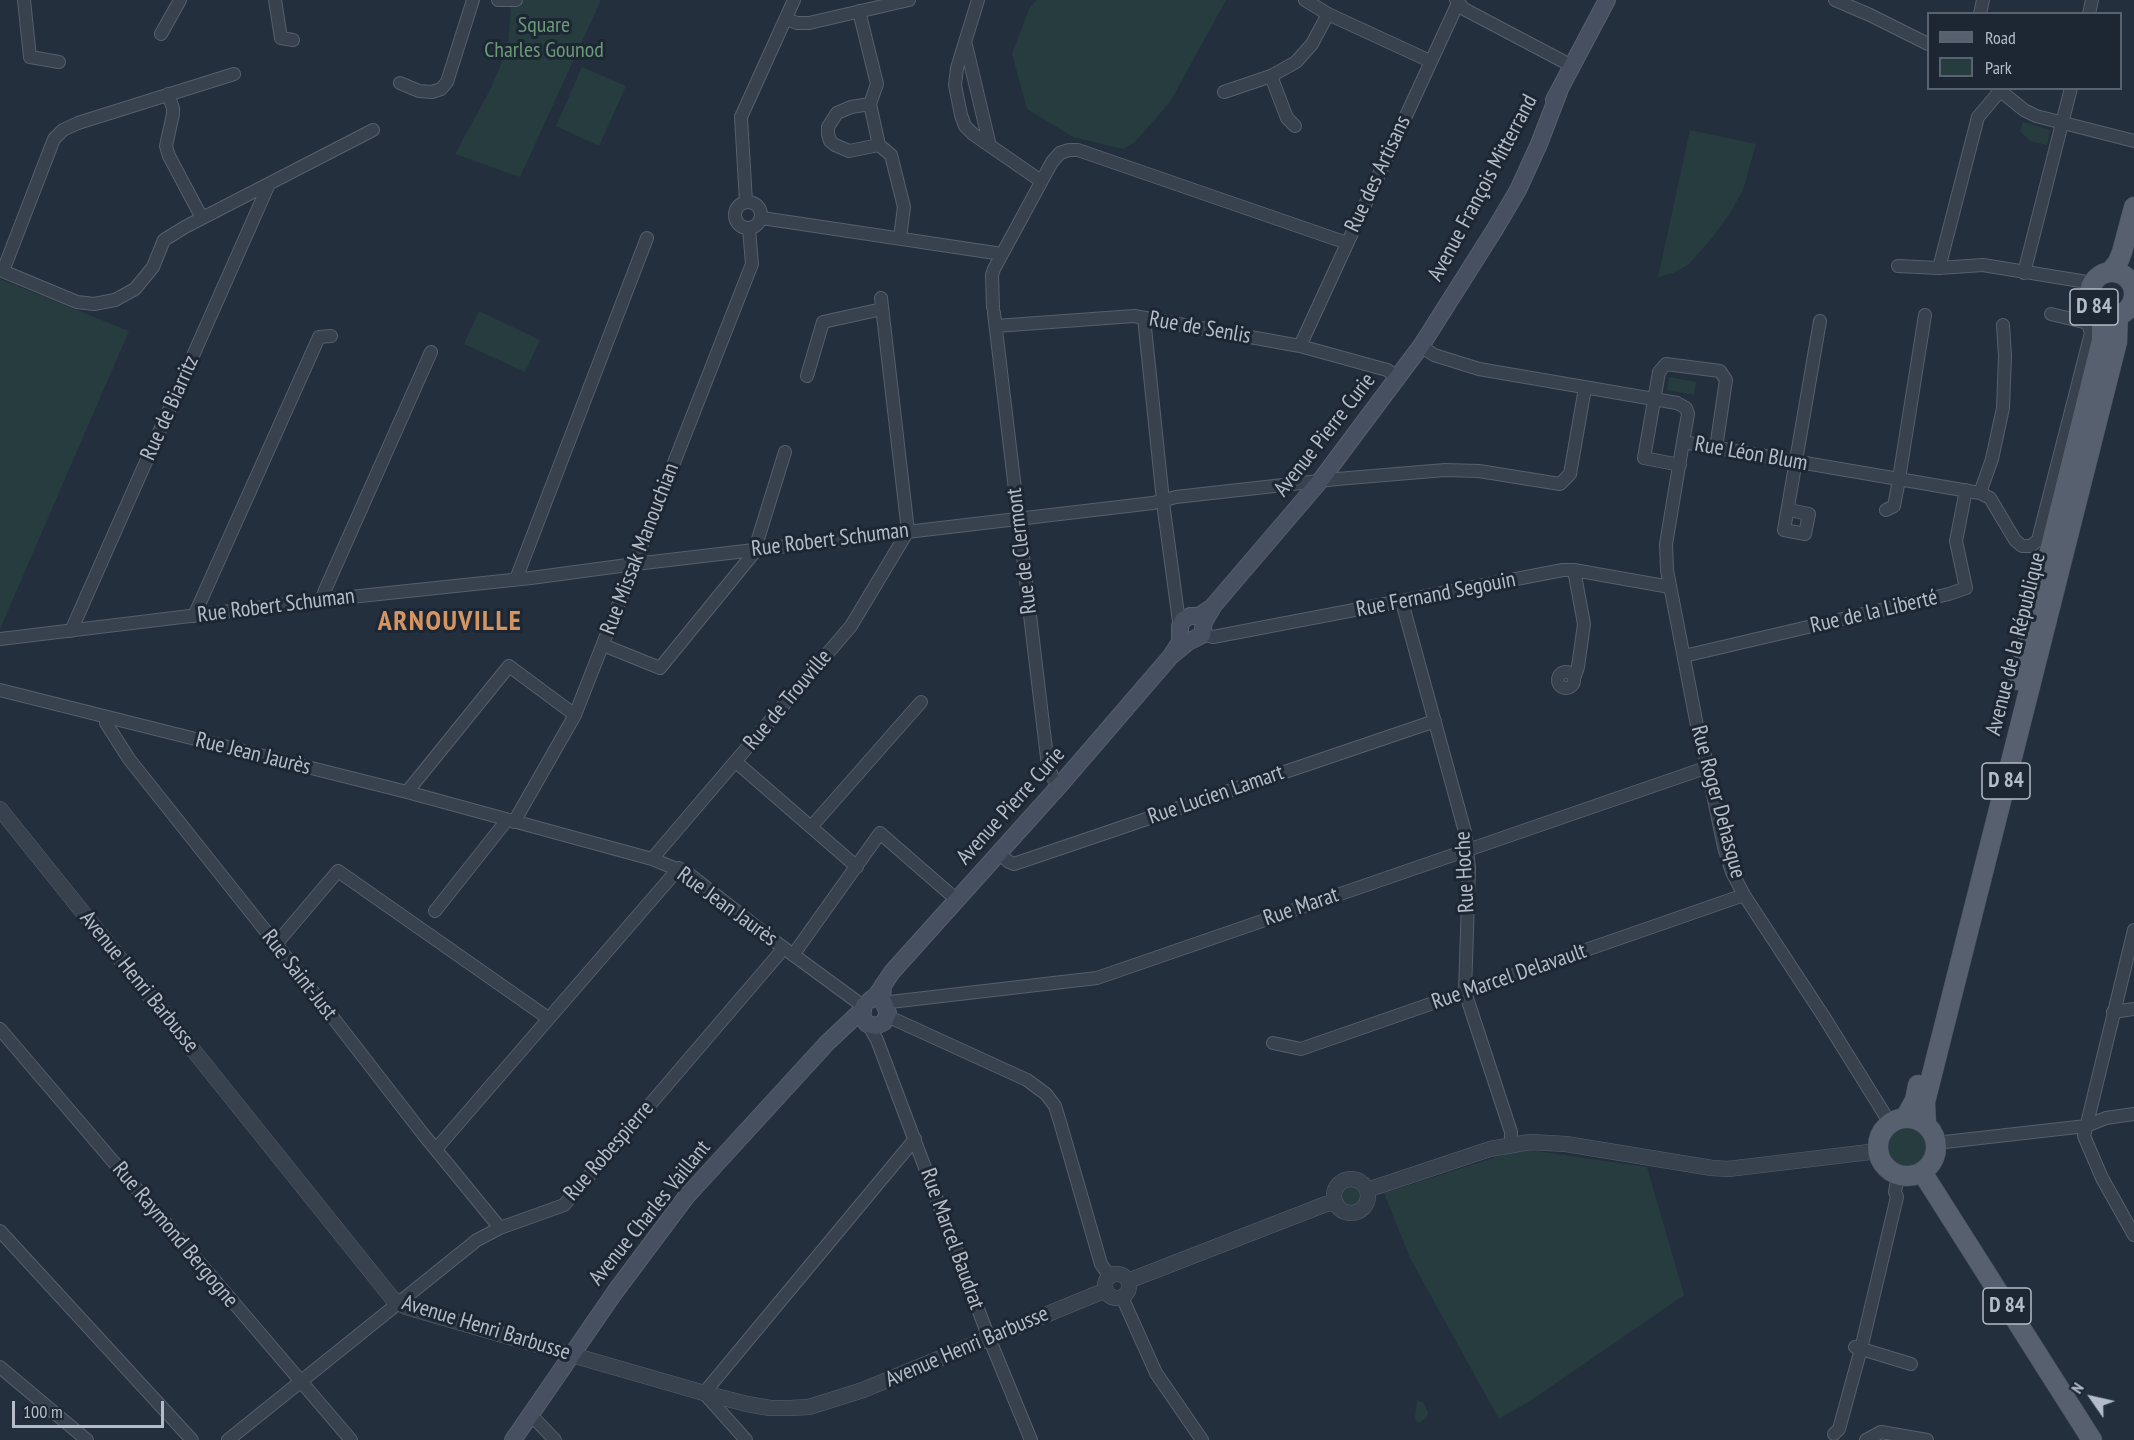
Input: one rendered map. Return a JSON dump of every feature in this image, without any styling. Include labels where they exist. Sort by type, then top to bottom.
[{"type":"main road","name":"Avenue François Mitterrand","points":[[1421,346],[1447,305],[1486,225],[1607,0]]},
{"type":"main road","name":"D 84","points":[[2110,272],[2122,252],[2134,207]]},
{"type":"main road","name":"D 84","points":[[2110,272],[2124,276],[2133,285],[2128,309],[2110,315],[2092,304],[2090,289],[2092,283],[2103,273],[2110,272]]},
{"type":"main road","name":"Avenue de la République","points":[[1898,1121],[1915,1100],[2110,315]]},
{"type":"main road","name":"Avenue de la République","points":[[1926,1125],[1925,1102],[2117,342],[2110,315]]},
{"type":"main road","name":"Avenue Pierre Curie","points":[[877,1010],[892,972],[1060,785],[1171,656],[1190,626],[1214,605],[1320,481],[1421,346]]},
{"type":"main road","name":"Avenue Charles Vaillant","points":[[513,1440],[622,1282],[686,1197],[842,1029],[877,1010]]},
{"type":"main road","points":[[1914,1119],[1926,1125],[1936,1143],[1932,1163],[1922,1172],[1906,1176],[1897,1184],[1878,1151],[1880,1136],[1898,1121],[1914,1119]]},
{"type":"main road","name":"D 84","points":[[1922,1172],[2092,1440]]},
{"type":"street","points":[[24,0],[30,57],[59,62]]},
{"type":"street","points":[[161,34],[180,0]]},
{"type":"street","points":[[275,0],[281,38],[293,40]]},
{"type":"street","points":[[400,83],[419,91],[432,92],[441,89],[447,82],[473,0]]},
{"type":"street","points":[[498,0],[516,1]]},
{"type":"street","points":[[746,202],[741,117],[794,0]]},
{"type":"street","points":[[786,18],[796,23],[809,23],[909,0]]},
{"type":"street","points":[[978,0],[957,68],[955,85],[961,115],[965,126],[1041,181]]},
{"type":"street","points":[[1305,0],[1328,14],[1430,61]]},
{"type":"street","points":[[1835,0],[1927,43]]},
{"type":"street","points":[[1457,2],[1464,9],[1572,66]]},
{"type":"street","name":"Rue des Artisans","points":[[1300,346],[1457,2]]},
{"type":"street","points":[[859,11],[877,84],[870,104],[879,145],[891,155],[904,207],[900,238]]},
{"type":"street","points":[[1224,92],[1270,76],[1296,62],[1305,54],[1328,14]]},
{"type":"street","points":[[966,43],[990,146]]},
{"type":"street","points":[[234,74],[78,123],[63,130],[54,139],[2,271],[77,302],[94,304],[115,300],[135,289],[153,267],[164,240],[373,130]]},
{"type":"street","points":[[1270,76],[1287,118],[1295,126]]},
{"type":"street","points":[[1940,268],[1978,117],[1999,90],[2024,110],[2036,116],[2134,141]]},
{"type":"street","points":[[2024,273],[2070,90]]},
{"type":"street","points":[[168,94],[173,114],[166,146],[202,218]]},
{"type":"street","points":[[870,104],[851,107],[837,113],[828,127],[828,135],[830,141],[835,145],[849,151],[879,145]]},
{"type":"street","name":"Rue de Clermont","points":[[1060,785],[1053,778],[1048,766],[995,315],[992,275],[1002,254],[1052,162],[1060,153],[1069,150],[1078,150],[1347,243]]},
{"type":"street","name":"Rue de Biarritz","points":[[71,631],[269,184]]},
{"type":"street","points":[[746,202],[758,206],[762,218]]},
{"type":"street","points":[[746,202],[738,207],[736,220],[741,226],[749,229],[757,225],[762,218]]},
{"type":"street","points":[[762,218],[1002,254]]},
{"type":"street","name":"Rue Missak Manouchian","points":[[510,821],[575,715],[752,264],[749,229]]},
{"type":"street","points":[[516,579],[647,238]]},
{"type":"street","points":[[1898,266],[1940,268],[1983,265],[2092,283]]},
{"type":"street","points":[[807,376],[823,322],[882,304],[908,531]]},
{"type":"street","points":[[2003,325],[2005,356],[2003,408],[1992,459],[1980,493],[1990,498],[2015,540],[2022,546],[2031,546],[2038,540],[2091,333],[2088,323],[2051,314]]},
{"type":"street","name":"Rue de Senlis","points":[[995,315],[1134,316],[1300,346],[1387,370],[1398,377]]},
{"type":"street","points":[[1886,510],[1894,506],[1925,315]]},
{"type":"street","points":[[1144,318],[1164,500],[1190,626]]},
{"type":"street","points":[[1789,510],[1820,321]]},
{"type":"street","points":[[194,616],[319,337],[331,336]]},
{"type":"street","name":"Rue Léon Blum","points":[[1421,346],[1434,355],[1479,369],[1677,403],[1686,408],[1688,414],[1683,442],[1980,493]]},
{"type":"street","points":[[322,600],[431,352]]},
{"type":"street","points":[[1680,465],[1644,458],[1659,372],[1666,364],[1720,371],[1726,381],[1716,448]]},
{"type":"street","name":"Rue Robert Schuman","points":[[0,639],[322,600],[618,568],[635,564],[1320,481],[1445,470],[1479,471],[1560,484],[1570,474],[1585,388]]},
{"type":"street","name":"Rue Roger Dehasque","points":[[1683,442],[1666,544],[1670,587],[1700,741],[1708,768],[1724,847],[1732,872],[1744,896],[1824,1017],[1898,1121]]},
{"type":"street","points":[[603,645],[660,668],[757,549],[758,539],[785,452]]},
{"type":"street","name":"Rue de la Liberté","points":[[1684,656],[1966,588],[1956,541],[1966,490]]},
{"type":"street","name":"Rue de Trouville","points":[[652,859],[851,627],[908,531]]},
{"type":"street","name":"Rue Fernand Segouin","points":[[1190,626],[1213,638],[1563,570],[1670,587]]},
{"type":"street","points":[[1574,570],[1584,624],[1578,668],[1574,678]]},
{"type":"street","name":"Rue Hoche","points":[[1402,602],[1468,850],[1465,992],[1511,1132],[1511,1144]]},
{"type":"street","points":[[407,792],[509,666],[575,715]]},
{"type":"street","name":"Rue Jean Jaurès","points":[[0,690],[407,792],[679,868],[789,952],[877,1010],[1027,1080],[1046,1094],[1055,1106],[1108,1284]]},
{"type":"street","points":[[811,827],[921,702]]},
{"type":"street","name":"Rue Saint-Just","points":[[108,718],[106,723],[129,759],[500,1228]]},
{"type":"street","name":"Rue Lucien Lamart","points":[[999,854],[1014,864],[1435,721]]},
{"type":"street","points":[[736,762],[857,867]]},
{"type":"street","name":"Rue Marat","points":[[877,1010],[1097,978],[1708,768]]},
{"type":"street","name":"Avenue Henri Barbusse","points":[[0,809],[392,1299],[406,1307],[704,1393],[771,1408],[809,1407],[863,1390],[989,1338],[1108,1284]]},
{"type":"street","points":[[435,911],[510,821]]},
{"type":"street","name":"Rue Robespierre","points":[[228,1440],[477,1240],[500,1228],[564,1205],[789,952],[857,867],[880,833],[957,900]]},
{"type":"street","points":[[436,1149],[679,868]]},
{"type":"street","points":[[276,944],[338,871],[548,1018]]},
{"type":"street","name":"Rue Marcel Delavault","points":[[1273,1043],[1301,1049],[1744,896]]},
{"type":"street","points":[[2134,930],[2084,1136],[2102,1178],[2134,1235]]},
{"type":"street","points":[[2113,1012],[2134,1009]]},
{"type":"street","name":"Rue Marcel Baudrat","points":[[877,1010],[915,1139],[989,1338],[1031,1440]]},
{"type":"street","name":"Rue Raymond Bergogne","points":[[0,1029],[351,1440]]},
{"type":"street","points":[[1936,1143],[2086,1126],[2106,1118],[2134,1114]]},
{"type":"street","points":[[746,1440],[704,1393],[915,1139]]},
{"type":"street","points":[[1367,1190],[1490,1149],[1511,1144],[1545,1141],[1728,1169],[1878,1151]]},
{"type":"street","points":[[1345,1179],[1361,1181],[1367,1190],[1366,1205],[1358,1211],[1348,1213],[1335,1203],[1336,1186],[1345,1179]]},
{"type":"street","points":[[1833,1437],[1832,1428],[1857,1348],[1890,1197],[1897,1184]]},
{"type":"street","points":[[1128,1281],[1315,1208],[1335,1203]]},
{"type":"street","points":[[0,1231],[192,1440]]},
{"type":"street","points":[[1122,1297],[1110,1296],[1108,1284],[1118,1275],[1128,1281]]},
{"type":"street","points":[[1122,1297],[1129,1289],[1128,1281]]},
{"type":"street","points":[[1122,1297],[1156,1372],[1199,1436],[1184,1440]]},
{"type":"street","points":[[1857,1348],[1911,1364]]},
{"type":"street","points":[[0,1367],[87,1440]]},
{"type":"street","points":[[530,1414],[555,1440]]},
{"type":"street","points":[[1866,1440],[1881,1432],[1927,1440]]},
{"type":"green space","name":"Square Charles Gounod","points":[[522,0],[601,0],[520,177],[455,154],[490,90],[508,48],[511,7],[518,7]]},
{"type":"green space","points":[[1036,0],[1226,0],[1170,102],[1135,142],[1123,149],[1073,137],[1027,109],[1012,54],[1029,9]]},
{"type":"green space","points":[[582,67],[626,86],[599,146],[556,126]]},
{"type":"green space","points":[[2023,122],[2050,130],[2047,145],[2030,141],[2020,131]]},
{"type":"green space","points":[[1690,130],[1756,144],[1743,190],[1712,238],[1688,265],[1673,273],[1658,277]]},
{"type":"green space","points":[[0,279],[129,331],[0,629]]},
{"type":"green space","points":[[479,311],[540,340],[525,372],[464,344]]},
{"type":"green space","points":[[1669,377],[1696,382],[1694,395],[1667,390]]},
{"type":"green space","points":[[1906,1128],[1920,1134],[1926,1148],[1920,1162],[1906,1168],[1892,1162],[1886,1148],[1892,1134]]},
{"type":"green space","points":[[1522,1149],[1647,1167],[1684,1295],[1530,1401],[1499,1419],[1410,1258],[1384,1193]]},
{"type":"green space","points":[[1347,1187],[1355,1187],[1360,1192],[1358,1203],[1347,1205],[1342,1200],[1342,1192]]},
{"type":"green space","points":[[1417,1400],[1424,1403],[1428,1413],[1426,1418],[1419,1423],[1415,1419]]},
{"type":"district","name":"ARNOUVILLE","points":[[450,622]]}]
